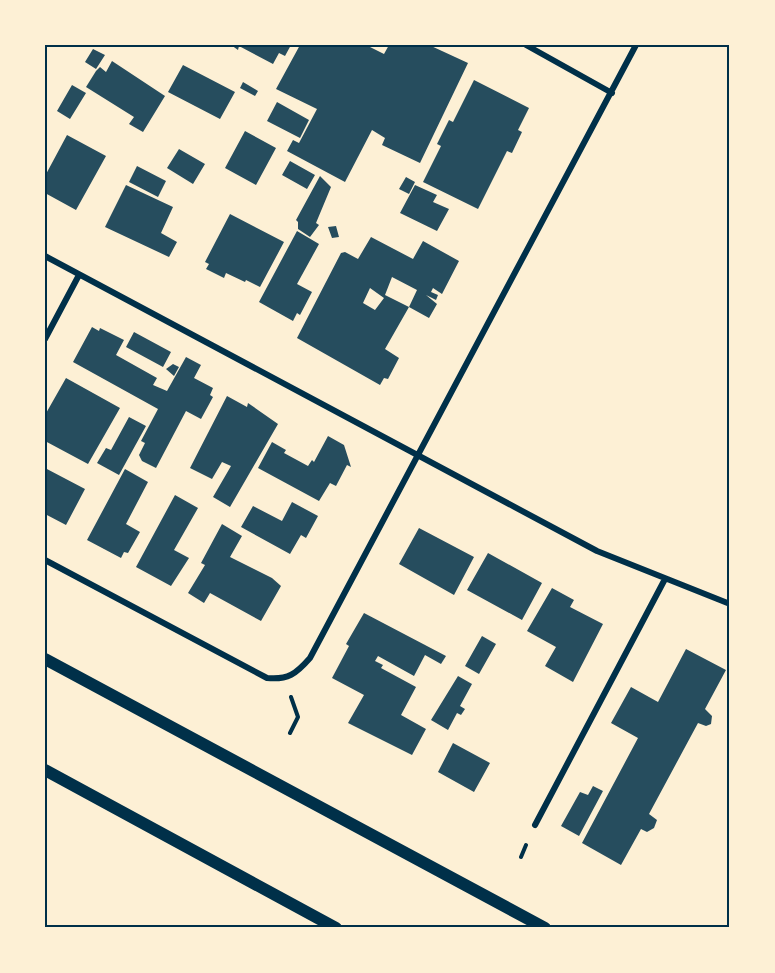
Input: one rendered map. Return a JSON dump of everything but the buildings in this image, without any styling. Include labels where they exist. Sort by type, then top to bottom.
[{"type":"main road","points":[[45,659],[545,928]]},
{"type":"main road","points":[[45,770],[336,928]]},
{"type":"street","points":[[525,45],[612,93]]},
{"type":"street","points":[[45,560],[267,678],[285,679],[298,671],[310,658],[636,45]]},
{"type":"street","points":[[45,256],[419,454],[587,546],[730,604]]},
{"type":"street","points":[[45,339],[80,275]]},
{"type":"street","points":[[535,825],[665,579]]},
{"type":"path","points":[[285,679],[298,717],[290,733]]}]
